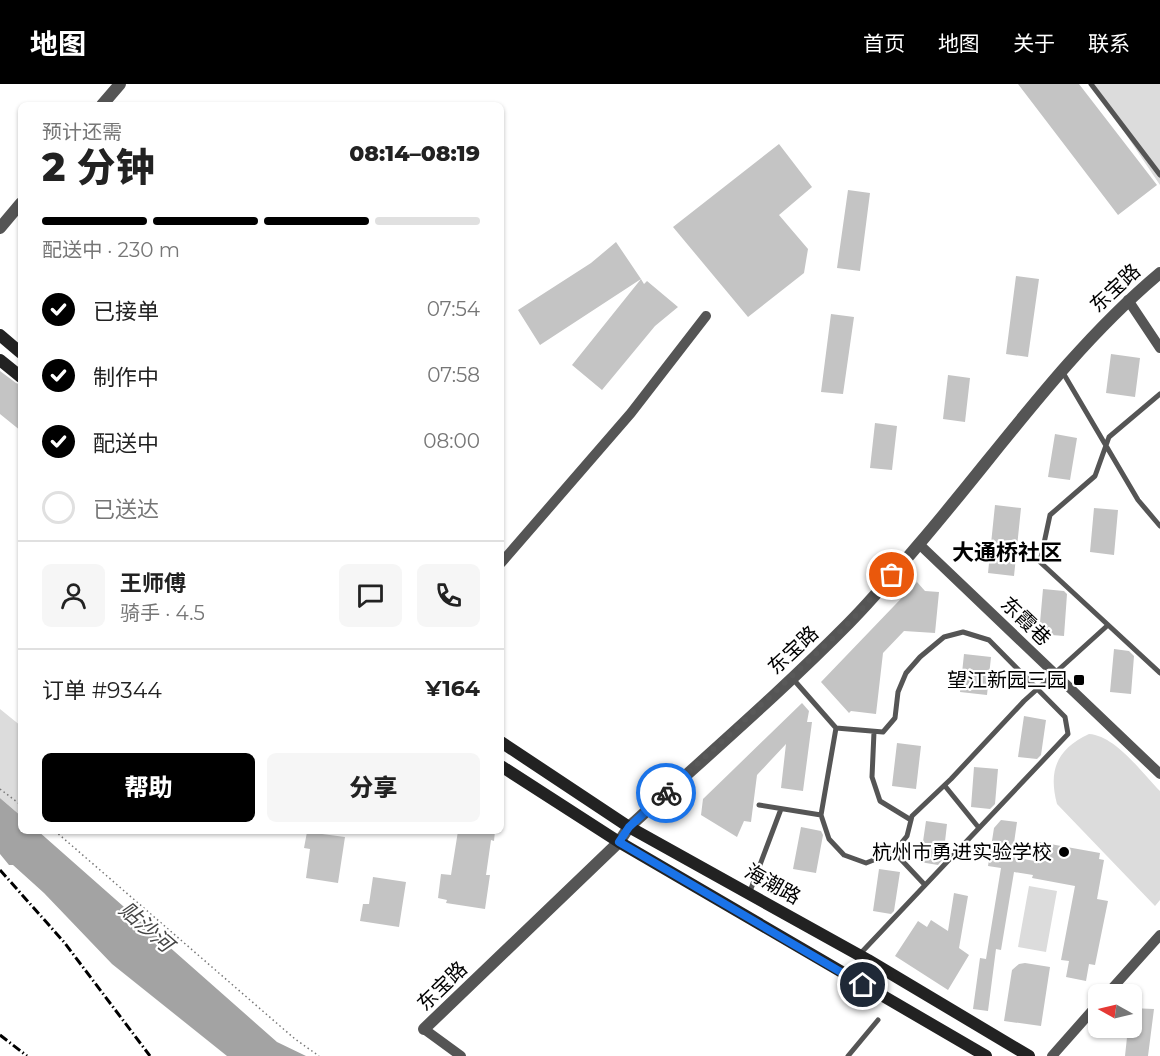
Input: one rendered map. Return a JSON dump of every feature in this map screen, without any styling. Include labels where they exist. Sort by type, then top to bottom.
[{"type":"main road","points":[[0,335],[18,350]]},
{"type":"main road","points":[[0,360],[18,375]]},
{"type":"main road","name":"海潮路","points":[[504,744],[629,827],[860,955],[1029,1056]]},
{"type":"main road","name":"海潮路","points":[[504,768],[619,842],[986,1056]]},
{"type":"street","points":[[105,102],[120,84]]},
{"type":"street","points":[[0,228],[18,207]]},
{"type":"street","name":"东宝路","points":[[424,1029],[619,842],[629,827],[851,621],[919,544],[1061,370],[1128,300],[1160,273]]},
{"type":"street","points":[[1128,300],[1160,348]]},
{"type":"street","points":[[504,560],[631,413],[706,316]]},
{"type":"street","name":"东霞巷","points":[[919,544],[1160,774]]},
{"type":"street","points":[[1116,984],[1160,935]]},
{"type":"street","points":[[1052,1056],[1088,1015]]},
{"type":"street","points":[[424,1029],[461,1056]]},
{"type":"lane","points":[[1090,84],[1160,175]]},
{"type":"lane","points":[[1061,370],[1137,500],[1160,526]]},
{"type":"lane","points":[[1160,394],[1109,437],[1095,476],[1050,515],[1040,562],[1160,673]]},
{"type":"lane","points":[[836,728],[821,815],[829,839],[844,855],[866,863],[894,852],[907,836],[912,816],[945,786],[1054,672],[1108,625]]},
{"type":"lane","points":[[792,678],[836,728],[883,732],[895,718],[898,692],[906,673],[920,657],[944,637],[963,632],[990,640],[1065,717],[1068,734],[860,955]]},
{"type":"lane","points":[[874,732],[872,777],[880,801],[911,820]]},
{"type":"lane","points":[[945,786],[979,828]]},
{"type":"lane","points":[[759,806],[821,815]]},
{"type":"lane","points":[[749,894],[781,809]]},
{"type":"lane","points":[[894,852],[926,885]]},
{"type":"lane","points":[[848,1056],[878,1020]]},
{"type":"path","points":[[0,789],[18,803]]},
{"type":"path","points":[[58,834],[296,1039],[319,1056]]},
{"type":"shaded area","points":[[1092,84],[1160,84],[1160,185]]},
{"type":"shaded area","points":[[0,709],[18,724],[18,813],[0,798]]},
{"type":"shaded area","points":[[1089,734],[1099,736],[1118,748],[1160,791],[1160,900],[1155,906],[1057,804],[1054,781],[1058,762],[1069,746]]},
{"type":"shaded area","points":[[1029,886],[1057,891],[1046,952],[1018,947]]},
{"type":"water","name":"贴沙河","points":[[0,798],[18,813],[18,834],[41,834],[277,1042],[306,1056],[227,1056],[112,964],[44,893],[13,865],[9,865],[0,854]]},
{"type":"building","points":[[1018,84],[1079,84],[1157,185],[1118,215]]},
{"type":"building","points":[[779,144],[812,187],[779,215],[808,249],[804,273],[748,317],[673,227]]},
{"type":"building","points":[[848,190],[870,193],[860,271],[837,268]]},
{"type":"building","points":[[616,242],[641,279],[540,345],[518,310],[591,263]]},
{"type":"building","points":[[1016,276],[1039,279],[1028,357],[1006,354]]},
{"type":"building","points":[[641,279],[644,284],[647,281],[678,307],[655,326],[602,390],[572,365]]},
{"type":"building","points":[[831,314],[854,317],[843,394],[821,392]]},
{"type":"building","points":[[1111,354],[1140,358],[1135,397],[1106,393]]},
{"type":"building","points":[[0,371],[18,384],[18,429],[0,414]]},
{"type":"building","points":[[948,375],[970,378],[965,422],[943,419]]},
{"type":"building","points":[[875,423],[897,426],[892,470],[870,468]]},
{"type":"building","points":[[1055,434],[1077,438],[1070,480],[1048,477]]},
{"type":"building","points":[[995,505],[1021,508],[1014,576],[988,573]]},
{"type":"building","points":[[1094,508],[1118,510],[1114,555],[1090,552]]},
{"type":"building","points":[[917,582],[925,591],[939,592],[935,633],[904,631],[883,653],[876,714],[851,711],[849,713],[821,682]]},
{"type":"building","points":[[1043,589],[1064,591],[1067,594],[1064,636],[1039,634]]},
{"type":"building","points":[[1114,649],[1129,651],[1134,656],[1131,694],[1110,692]]},
{"type":"building","points":[[964,654],[991,657],[987,695],[960,692]]},
{"type":"building","points":[[802,703],[809,711],[807,722],[812,722],[803,791],[781,788],[786,744],[757,775],[751,822],[744,821],[737,837],[701,815],[703,799]]},
{"type":"building","points":[[1024,716],[1046,720],[1041,755],[1037,759],[1018,757]]},
{"type":"building","points":[[897,743],[921,746],[916,789],[892,786]]},
{"type":"building","points":[[974,767],[998,769],[995,804],[990,809],[971,807]]},
{"type":"building","points":[[1001,820],[1017,822],[1012,857],[1035,861],[1039,842],[1100,853],[1099,859],[1104,860],[1097,899],[1108,901],[1095,965],[1089,964],[1086,981],[1066,977],[1069,961],[1061,960],[1075,886],[1032,878],[1033,875],[1014,872],[1001,950],[996,949],[988,1011],[973,1009],[980,958],[986,959],[1001,868],[988,866],[994,828]]},
{"type":"building","points":[[926,821],[947,824],[943,859],[938,865],[920,862]]},
{"type":"building","points":[[801,827],[821,831],[823,835],[816,873],[793,869]]},
{"type":"building","points":[[307,834],[345,837],[338,883],[306,878],[310,849],[304,848]]},
{"type":"building","points":[[458,834],[495,834],[494,841],[491,840],[486,875],[490,875],[485,909],[446,903],[447,900],[438,898],[441,874],[451,875]]},
{"type":"building","points":[[879,869],[900,872],[894,911],[891,914],[873,911]]},
{"type":"building","points":[[373,877],[406,882],[399,927],[360,921],[363,904],[369,904]]},
{"type":"building","points":[[954,893],[968,896],[959,948],[969,955],[948,990],[895,956],[918,921],[927,927],[931,920],[948,931]]},
{"type":"building","points":[[1019,964],[1050,967],[1041,1026],[1004,1021],[1012,970]]},
{"type":"building","points":[[1142,1008],[1154,1009],[1148,1056],[1125,1056],[1127,1038],[1142,1038]]},
{"type":"railway","points":[[0,870],[64,942],[150,1056]]},
{"type":"railway","points":[[0,1035],[27,1056]]},
{"type":"way so far","points":[[666,793],[792,678],[851,621],[892,575]]},
{"type":"place","name":"望江新园三园","points":[[1079,680]]},
{"type":"place","name":"杭州市勇进实验学校","points":[[1064,852]]},
{"type":"district","name":"大通桥社区","points":[[1007,552]]},
{"type":"route","points":[[666,793],[629,827],[619,842],[863,985]]}]
